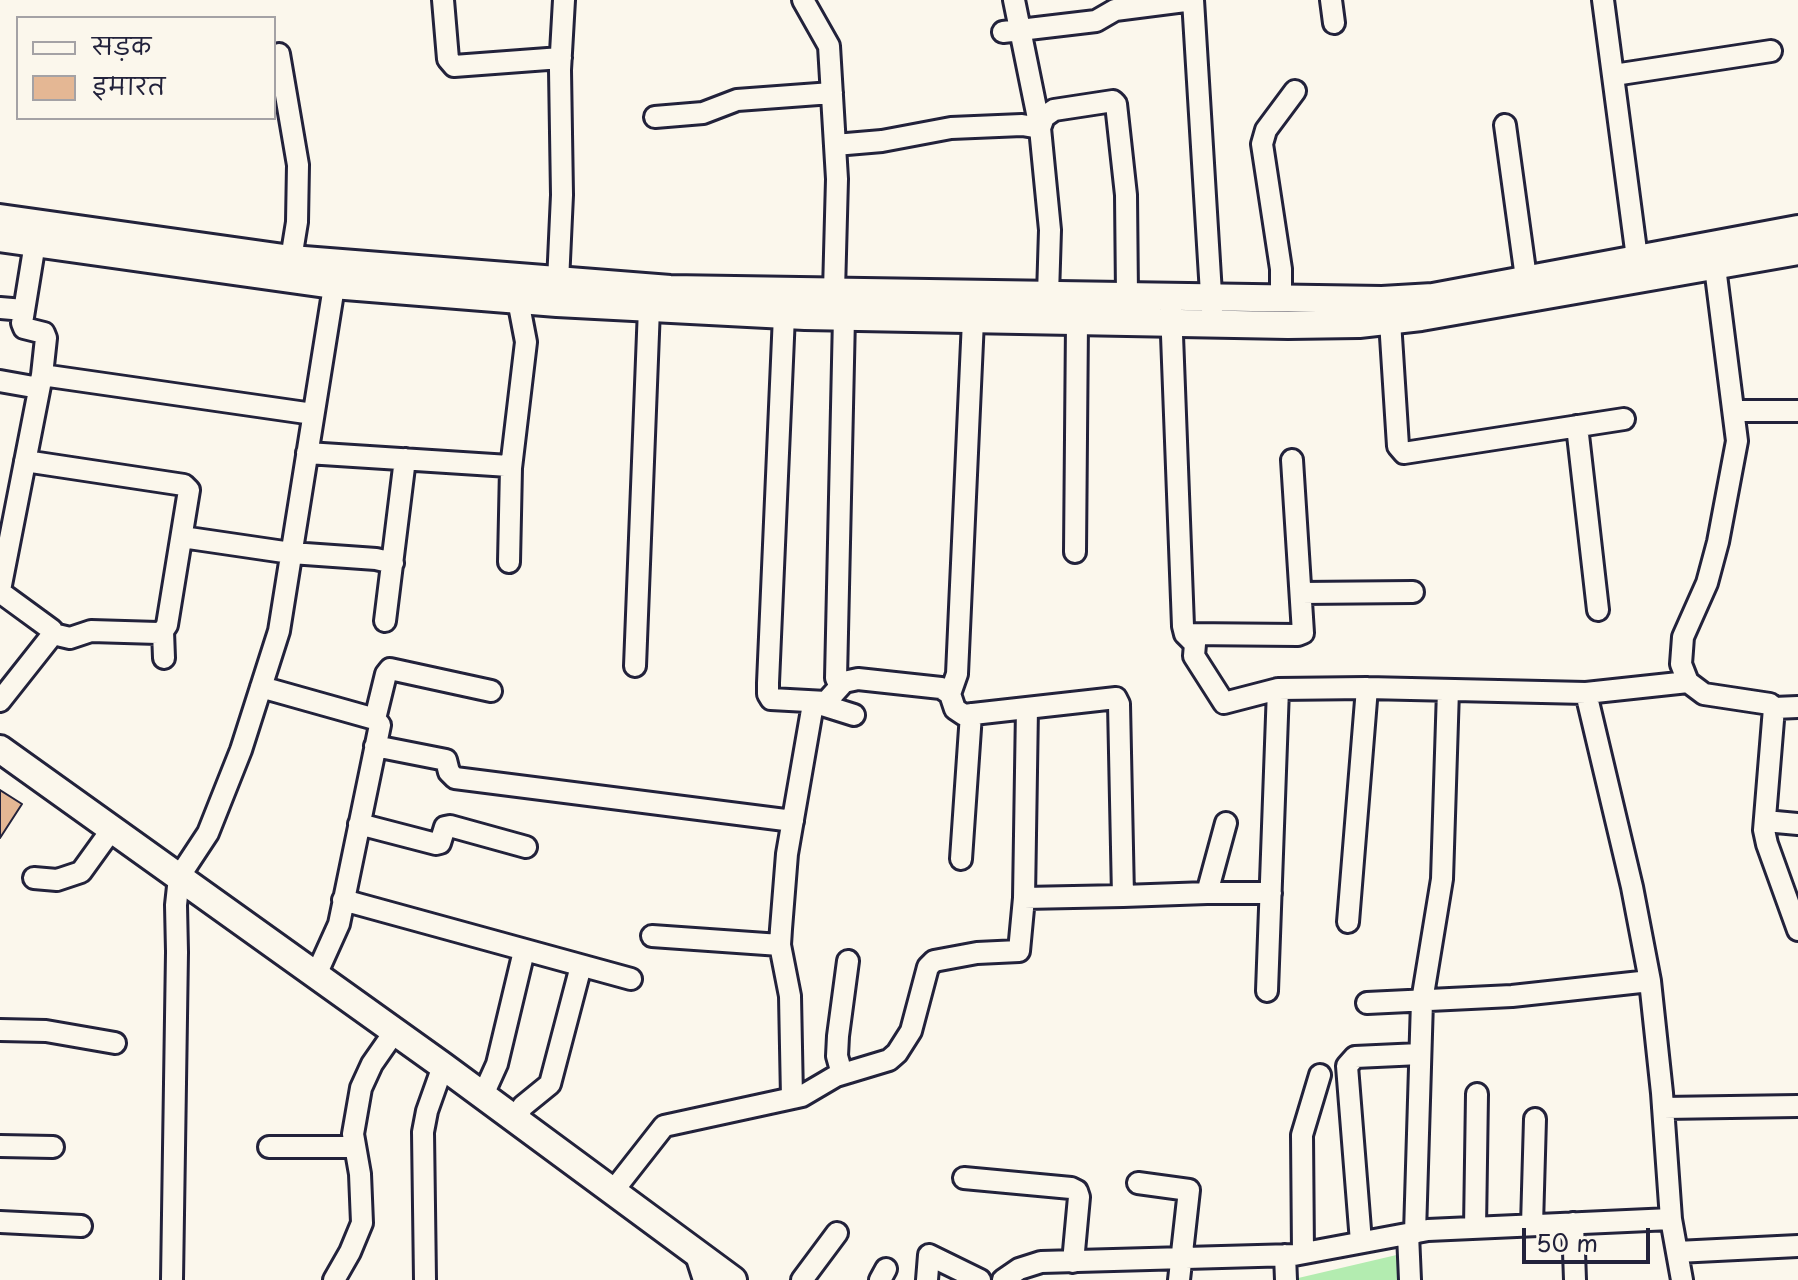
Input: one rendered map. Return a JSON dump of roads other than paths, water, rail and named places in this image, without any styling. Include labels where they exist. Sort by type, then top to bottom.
[{"type":"main road","points":[[0,218],[291,259],[336,274],[670,289],[1127,295],[1170,310]]},
{"type":"main road","points":[[0,238],[336,274],[518,300],[784,315],[1077,322],[1170,310],[1212,310],[1281,298],[1382,300],[1433,297],[1798,229]]},
{"type":"main road","points":[[1212,310],[1288,325],[1390,321],[1498,305],[1798,251]]},
{"type":"main road","points":[[0,749],[395,1031],[733,1280]]},
{"type":"street","points":[[443,0],[448,59],[454,66],[561,58]]},
{"type":"street","points":[[558,282],[564,0]]},
{"type":"street","points":[[803,0],[829,46],[835,145],[834,291]]},
{"type":"street","points":[[1014,0],[1012,31],[1040,128],[1050,230],[1048,295]]},
{"type":"street","points":[[1012,31],[1096,21],[1115,10],[1193,0],[1212,310]]},
{"type":"street","points":[[1331,0],[1334,23]]},
{"type":"street","points":[[1603,0],[1637,258]]},
{"type":"street","points":[[1614,75],[1771,51]]},
{"type":"street","points":[[279,54],[283,89],[297,147],[297,222],[291,259]]},
{"type":"street","points":[[1281,298],[1281,269],[1262,144],[1266,130],[1295,91]]},
{"type":"street","points":[[655,117],[703,113],[737,100],[832,93]]},
{"type":"street","points":[[1040,128],[1044,117],[1054,110],[1113,101],[1116,104],[1126,195],[1127,295]]},
{"type":"street","points":[[835,145],[882,141],[951,128],[1022,125],[1040,128]]},
{"type":"street","points":[[1505,125],[1526,278]]},
{"type":"street","points":[[35,243],[22,323],[24,328],[46,335],[40,382],[0,591],[52,630],[53,634]]},
{"type":"street","points":[[1715,267],[1727,373],[1737,428],[1735,459],[1707,583],[1683,637],[1681,664],[1688,682],[1704,694],[1770,704],[1774,708],[1798,707]]},
{"type":"street","points":[[172,1280],[176,905],[179,877],[208,833],[241,750],[279,631],[336,274]]},
{"type":"street","points":[[509,562],[511,468],[526,342],[518,300]]},
{"type":"street","points":[[0,308],[24,310]]},
{"type":"street","points":[[635,666],[649,308]]},
{"type":"street","points":[[1170,310],[1183,626],[1185,634],[1195,644],[1194,656],[1224,703],[1278,689],[1586,693],[1688,682]]},
{"type":"street","points":[[784,315],[768,694],[778,701],[816,704],[854,715]]},
{"type":"street","points":[[840,686],[836,678],[844,317]]},
{"type":"street","points":[[973,320],[957,674],[950,694],[955,709],[964,715],[1113,697],[1118,700],[1123,896]]},
{"type":"street","points":[[1390,321],[1398,441],[1400,451],[1404,453],[1624,419]]},
{"type":"street","points":[[1075,552],[1077,322]]},
{"type":"street","points":[[0,381],[40,382],[313,414]]},
{"type":"street","points":[[1735,411],[1798,411]]},
{"type":"street","points":[[1577,426],[1598,610]]},
{"type":"street","points":[[307,453],[505,465],[511,468]]},
{"type":"street","points":[[385,621],[405,459]]},
{"type":"street","points":[[1185,634],[1301,634],[1292,460]]},
{"type":"street","points":[[25,461],[184,485],[189,490],[167,625],[163,631],[164,658]]},
{"type":"street","points":[[182,537],[291,553],[393,563]]},
{"type":"street","points":[[1301,593],[1413,592]]},
{"type":"street","points":[[53,634],[70,638],[91,631],[163,631]]},
{"type":"street","points":[[0,701],[53,634]]},
{"type":"street","points":[[375,719],[390,669],[491,691]]},
{"type":"street","points":[[816,704],[831,700],[844,682],[858,679],[941,688],[950,694]]},
{"type":"street","points":[[261,687],[375,719],[380,725],[343,900],[334,935],[316,975]]},
{"type":"street","points":[[1348,922],[1367,688]]},
{"type":"street","points":[[1267,991],[1278,689]]},
{"type":"street","points":[[1410,1280],[1422,1001],[1442,879],[1448,690]]},
{"type":"street","points":[[1586,693],[1626,859],[1650,981],[1671,1219],[1682,1280]]},
{"type":"street","points":[[792,1098],[790,996],[780,945],[787,854],[816,704]]},
{"type":"street","points":[[613,1191],[664,1126],[792,1098],[842,1074],[880,1065],[897,1053],[915,1021],[928,967],[934,961],[977,953],[1019,951],[1024,898],[1027,708]]},
{"type":"street","points":[[1774,708],[1765,821],[1767,844],[1798,930]]},
{"type":"street","points":[[961,859],[971,714]]},
{"type":"street","points":[[375,746],[446,760],[449,772],[455,778],[793,821]]},
{"type":"street","points":[[1765,821],[1798,824]]},
{"type":"street","points":[[1207,893],[1226,823]]},
{"type":"street","points":[[359,824],[436,844],[440,843],[445,827],[450,826],[526,847]]},
{"type":"street","points":[[34,878],[57,880],[81,872],[112,829]]},
{"type":"street","points":[[1024,898],[1271,893]]},
{"type":"street","points":[[343,900],[631,979]]},
{"type":"street","points":[[652,936],[780,945]]},
{"type":"street","points":[[483,1095],[497,1064],[524,951]]},
{"type":"street","points":[[842,1074],[837,1056],[838,1036],[848,961]]},
{"type":"street","points":[[515,1119],[523,1106],[550,1084],[581,966]]},
{"type":"street","points":[[1367,1003],[1512,996],[1650,981]]},
{"type":"street","points":[[0,1030],[46,1031],[115,1043]]},
{"type":"street","points":[[334,1280],[362,1223],[353,1134],[361,1088],[372,1064],[395,1031]]},
{"type":"street","points":[[1361,1242],[1347,1066],[1355,1057],[1420,1054]]},
{"type":"street","points":[[425,1280],[423,1132],[443,1066]]},
{"type":"street","points":[[1286,1280],[1294,1254],[1302,1135],[1320,1075]]},
{"type":"street","points":[[1475,1228],[1477,1094]]},
{"type":"street","points":[[1663,1108],[1798,1106]]},
{"type":"street","points":[[1532,1225],[1535,1119]]},
{"type":"street","points":[[0,1146],[53,1147]]},
{"type":"street","points":[[269,1147],[355,1147]]},
{"type":"street","points":[[964,1178],[1077,1191],[1073,1262]]},
{"type":"street","points":[[1138,1183],[1189,1190],[1179,1280]]},
{"type":"street","points":[[1003,1280],[1030,1265],[1294,1254],[1412,1233],[1671,1219]]},
{"type":"street","points":[[0,1222],[81,1226]]},
{"type":"street","points":[[1573,1223],[1575,1280]]},
{"type":"street","points":[[802,1280],[837,1233]]},
{"type":"street","points":[[1677,1252],[1798,1246]]},
{"type":"street","points":[[695,1252],[704,1280]]},
{"type":"street","points":[[927,1280],[929,1255],[980,1280]]}]
